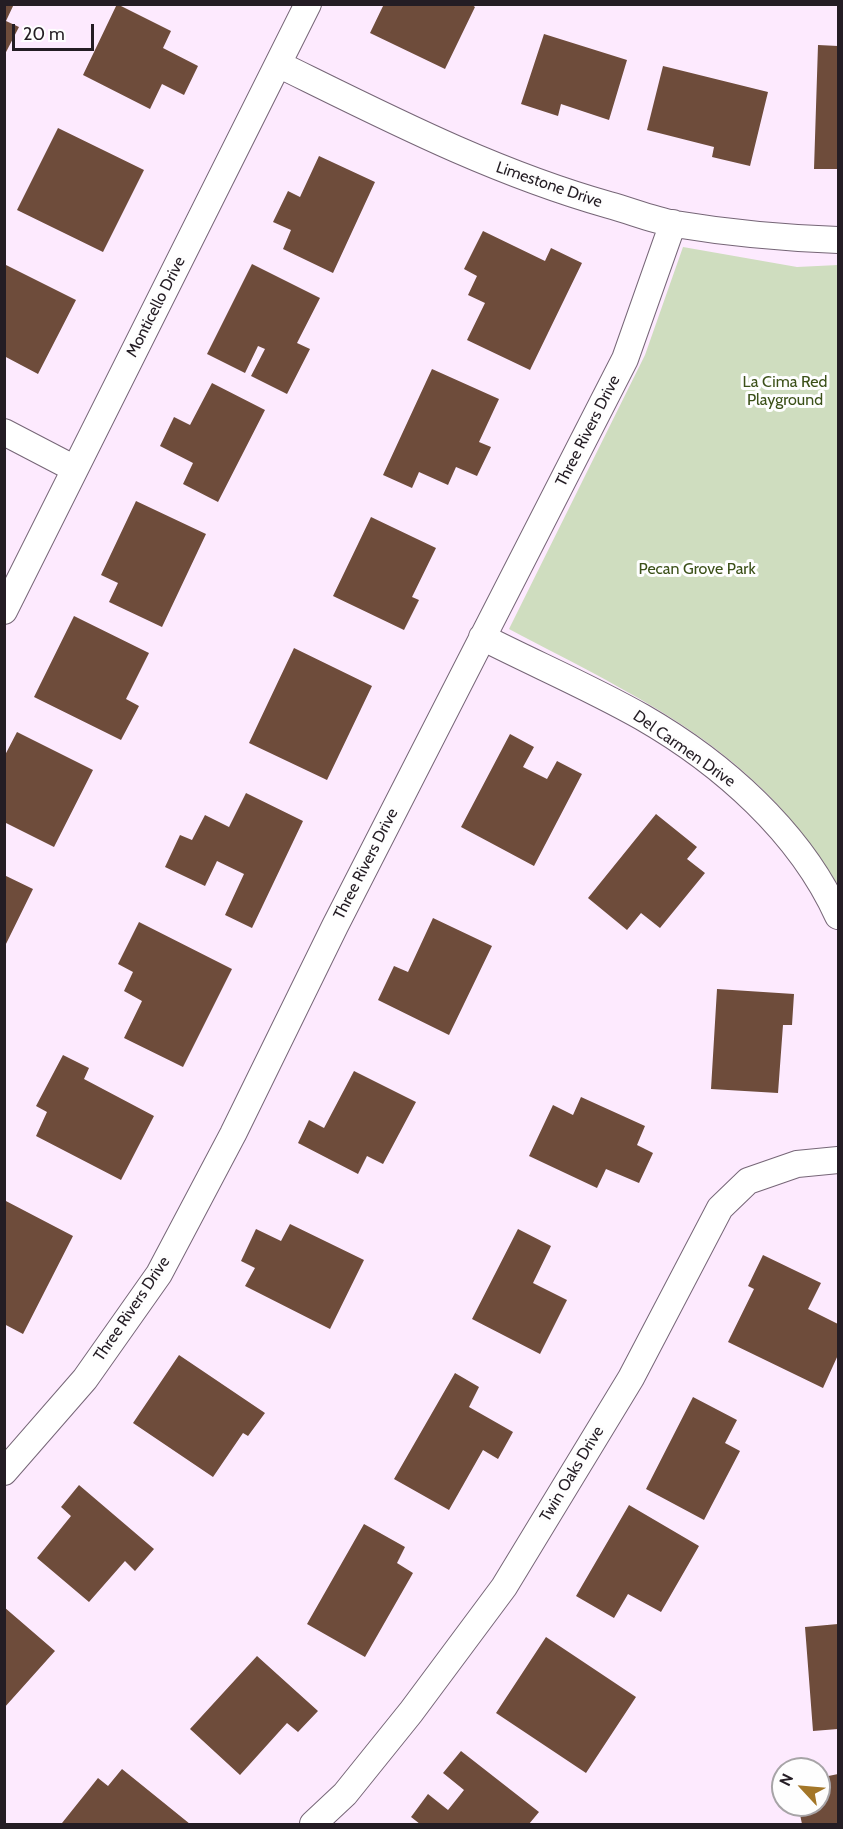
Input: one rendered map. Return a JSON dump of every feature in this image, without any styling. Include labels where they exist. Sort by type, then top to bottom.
[{"type":"street","name":"Monticello Drive","points":[[4,610],[308,4]]},
{"type":"street","name":"Limestone Drive","points":[[278,64],[419,134],[506,171],[577,196],[673,223],[782,238],[838,240]]},
{"type":"street","name":"Three Rivers Drive","points":[[4,1472],[85,1379],[159,1274],[233,1134],[334,926],[626,359],[673,223]]},
{"type":"street","points":[[4,432],[75,469]]},
{"type":"street","name":"Del Carmen Drive","points":[[482,638],[643,717],[751,796],[790,841],[827,892],[838,916]]},
{"type":"street","name":"Twin Oaks Drive","points":[[314,1824],[345,1794],[411,1712],[504,1587],[631,1378],[720,1208],[748,1181],[797,1164],[838,1160]]},
{"type":"green space","name":"Pecan Grove Park","points":[[683,247],[797,267],[838,265],[838,885],[806,838],[771,797],[733,763],[693,733],[651,706],[509,629],[645,355]]},
{"type":"building","points":[[4,4],[14,4],[6,21],[19,27],[4,56]]},
{"type":"building","points":[[117,4],[171,31],[163,48],[198,66],[184,95],[162,84],[150,109],[83,75]]},
{"type":"building","points":[[384,4],[471,4],[475,7],[445,69],[370,33]]},
{"type":"building","points":[[544,34],[627,60],[609,120],[561,104],[558,116],[521,104]]},
{"type":"building","points":[[818,45],[838,46],[838,169],[814,169]]},
{"type":"building","points":[[663,66],[768,92],[750,166],[712,157],[714,147],[647,130]]},
{"type":"building","points":[[58,128],[144,170],[103,252],[17,210]]},
{"type":"building","points":[[319,156],[375,182],[333,273],[283,249],[291,230],[273,222],[288,191],[300,197]]},
{"type":"building","points":[[483,231],[545,261],[551,248],[582,263],[530,370],[467,340],[485,303],[468,295],[477,276],[464,269]]},
{"type":"building","points":[[4,264],[76,300],[38,374],[4,356]]},
{"type":"building","points":[[252,264],[320,298],[297,343],[310,349],[287,394],[251,376],[265,349],[258,346],[245,373],[207,354]]},
{"type":"building","points":[[432,369],[499,399],[479,442],[491,447],[477,476],[456,467],[448,485],[419,472],[412,488],[383,475]]},
{"type":"building","points":[[212,383],[265,410],[218,502],[183,484],[193,463],[160,446],[174,417],[190,425]]},
{"type":"building","points":[[136,501],[206,534],[162,627],[109,602],[118,583],[101,575]]},
{"type":"building","points":[[371,517],[436,548],[412,597],[419,600],[404,630],[333,596]]},
{"type":"building","points":[[74,616],[149,653],[126,699],[139,706],[121,740],[34,697]]},
{"type":"building","points":[[294,648],[372,686],[327,780],[249,743]]},
{"type":"building","points":[[17,732],[93,770],[54,847],[4,822],[4,757]]},
{"type":"building","points":[[510,734],[534,747],[523,767],[547,779],[557,761],[582,774],[534,866],[461,827]]},
{"type":"building","points":[[246,793],[303,821],[252,928],[225,915],[244,874],[217,861],[205,886],[165,867],[180,835],[192,840],[205,815],[229,827]]},
{"type":"building","points":[[656,814],[697,847],[687,859],[705,873],[660,928],[641,913],[627,930],[588,898]]},
{"type":"building","points":[[4,875],[33,889],[4,948]]},
{"type":"building","points":[[433,918],[492,946],[449,1035],[378,1000],[394,966],[408,972]]},
{"type":"building","points":[[139,922],[232,969],[183,1067],[124,1038],[142,1001],[124,991],[133,972],[118,964]]},
{"type":"building","points":[[717,989],[794,994],[792,1025],[783,1025],[778,1093],[711,1089]]},
{"type":"building","points":[[63,1055],[89,1068],[84,1079],[154,1116],[121,1180],[36,1136],[47,1112],[36,1106]]},
{"type":"building","points":[[354,1071],[416,1102],[383,1164],[367,1156],[358,1174],[298,1143],[309,1120],[324,1128]]},
{"type":"building","points":[[581,1097],[645,1126],[637,1145],[653,1153],[639,1183],[606,1169],[597,1188],[529,1156],[553,1105],[573,1115]]},
{"type":"building","points":[[4,1200],[73,1236],[23,1334],[4,1324]]},
{"type":"building","points":[[290,1224],[364,1260],[330,1329],[245,1286],[255,1268],[241,1261],[256,1229],[281,1241]]},
{"type":"building","points":[[518,1229],[551,1246],[533,1283],[567,1300],[540,1354],[472,1319]]},
{"type":"building","points":[[763,1255],[821,1283],[808,1309],[838,1324],[838,1355],[823,1388],[728,1342],[754,1289],[748,1286]]},
{"type":"building","points":[[179,1355],[265,1413],[248,1436],[243,1433],[213,1477],[133,1423]]},
{"type":"building","points":[[455,1373],[479,1387],[469,1407],[513,1432],[498,1459],[483,1450],[449,1510],[394,1479]]},
{"type":"building","points":[[693,1397],[737,1420],[725,1443],[740,1451],[704,1520],[646,1489]]},
{"type":"building","points":[[79,1485],[154,1549],[135,1571],[125,1561],[89,1602],[37,1558],[71,1516],[61,1507]]},
{"type":"building","points":[[629,1505],[699,1546],[661,1612],[628,1594],[614,1618],[576,1596]]},
{"type":"building","points":[[364,1524],[405,1547],[397,1563],[413,1573],[365,1657],[307,1624]]},
{"type":"building","points":[[4,1607],[55,1651],[4,1708]]},
{"type":"building","points":[[838,1624],[838,1729],[813,1731],[805,1627]]},
{"type":"building","points":[[546,1637],[636,1697],[586,1773],[496,1713]]},
{"type":"building","points":[[257,1656],[318,1711],[298,1732],[287,1723],[240,1775],[190,1729]]},
{"type":"building","points":[[461,1751],[539,1812],[529,1824],[420,1824],[411,1817],[428,1794],[448,1810],[464,1790],[443,1773]]},
{"type":"building","points":[[122,1769],[190,1824],[62,1823],[98,1778],[108,1786]]},
{"type":"building","points":[[838,1774],[838,1824],[802,1824],[801,1817],[831,1817],[831,1775]]},
{"type":"park label","name":"La Cima Red Playground","points":[[785,391]]}]
